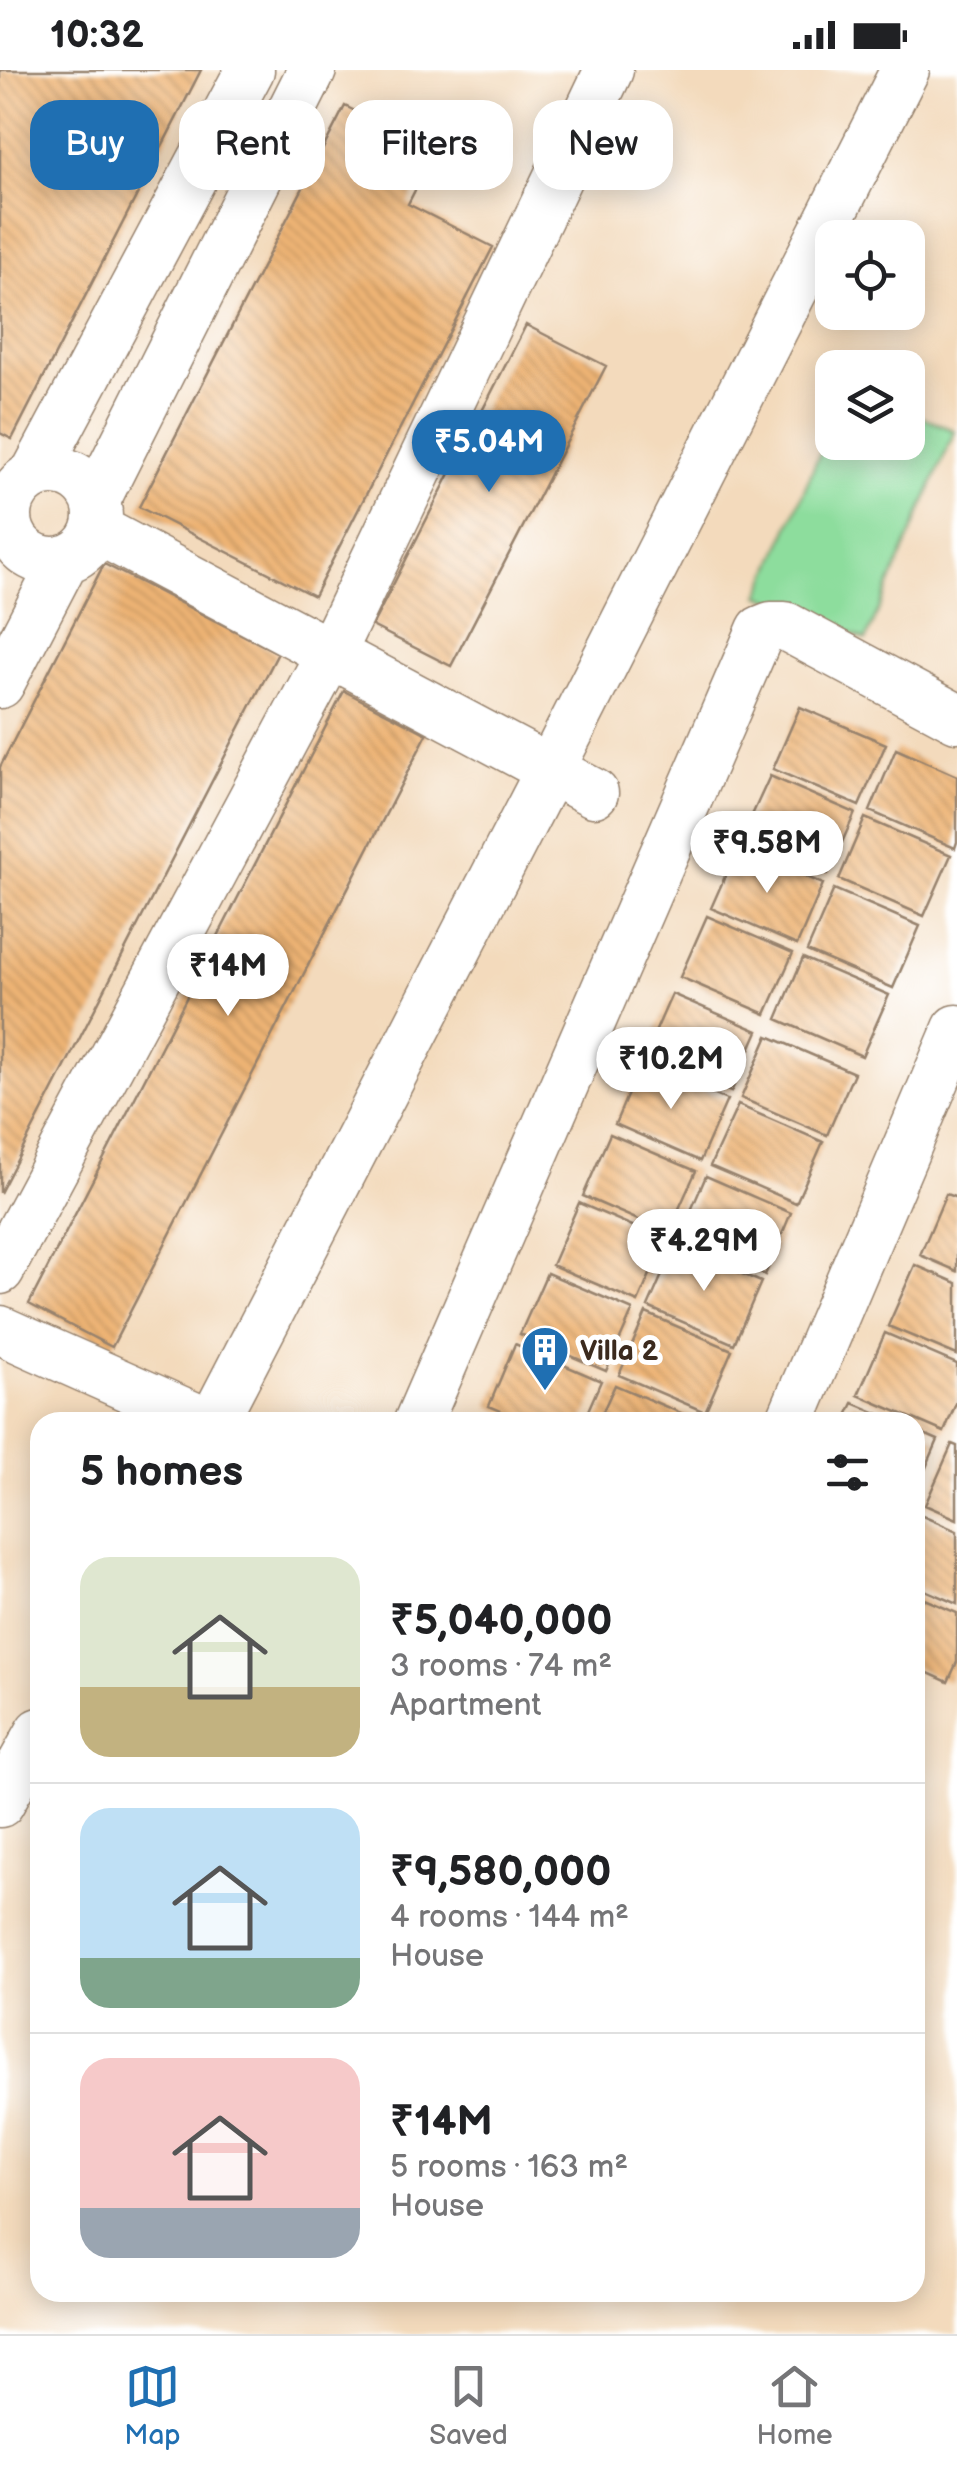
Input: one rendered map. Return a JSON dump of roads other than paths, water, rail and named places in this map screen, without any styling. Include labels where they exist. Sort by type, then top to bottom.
[{"type":"street","points":[[11,505],[48,471],[63,472],[88,488],[86,530],[50,561],[36,558],[14,539],[11,505],[250,70]]},
{"type":"street","points":[[0,684],[86,530],[312,70]]},
{"type":"street","points":[[0,1270],[330,654],[610,70]]},
{"type":"street","points":[[215,1412],[550,770],[906,70]]},
{"type":"street","points":[[86,530],[594,793]]},
{"type":"street","points":[[422,1412],[760,630],[785,626],[957,718]]},
{"type":"street","points":[[794,1412],[957,1029]]},
{"type":"street","points":[[0,1330],[187,1412]]},
{"type":"street","points":[[0,1804],[30,1750]]},
{"type":"place","name":"Villa 2","points":[[545,1392]]}]
